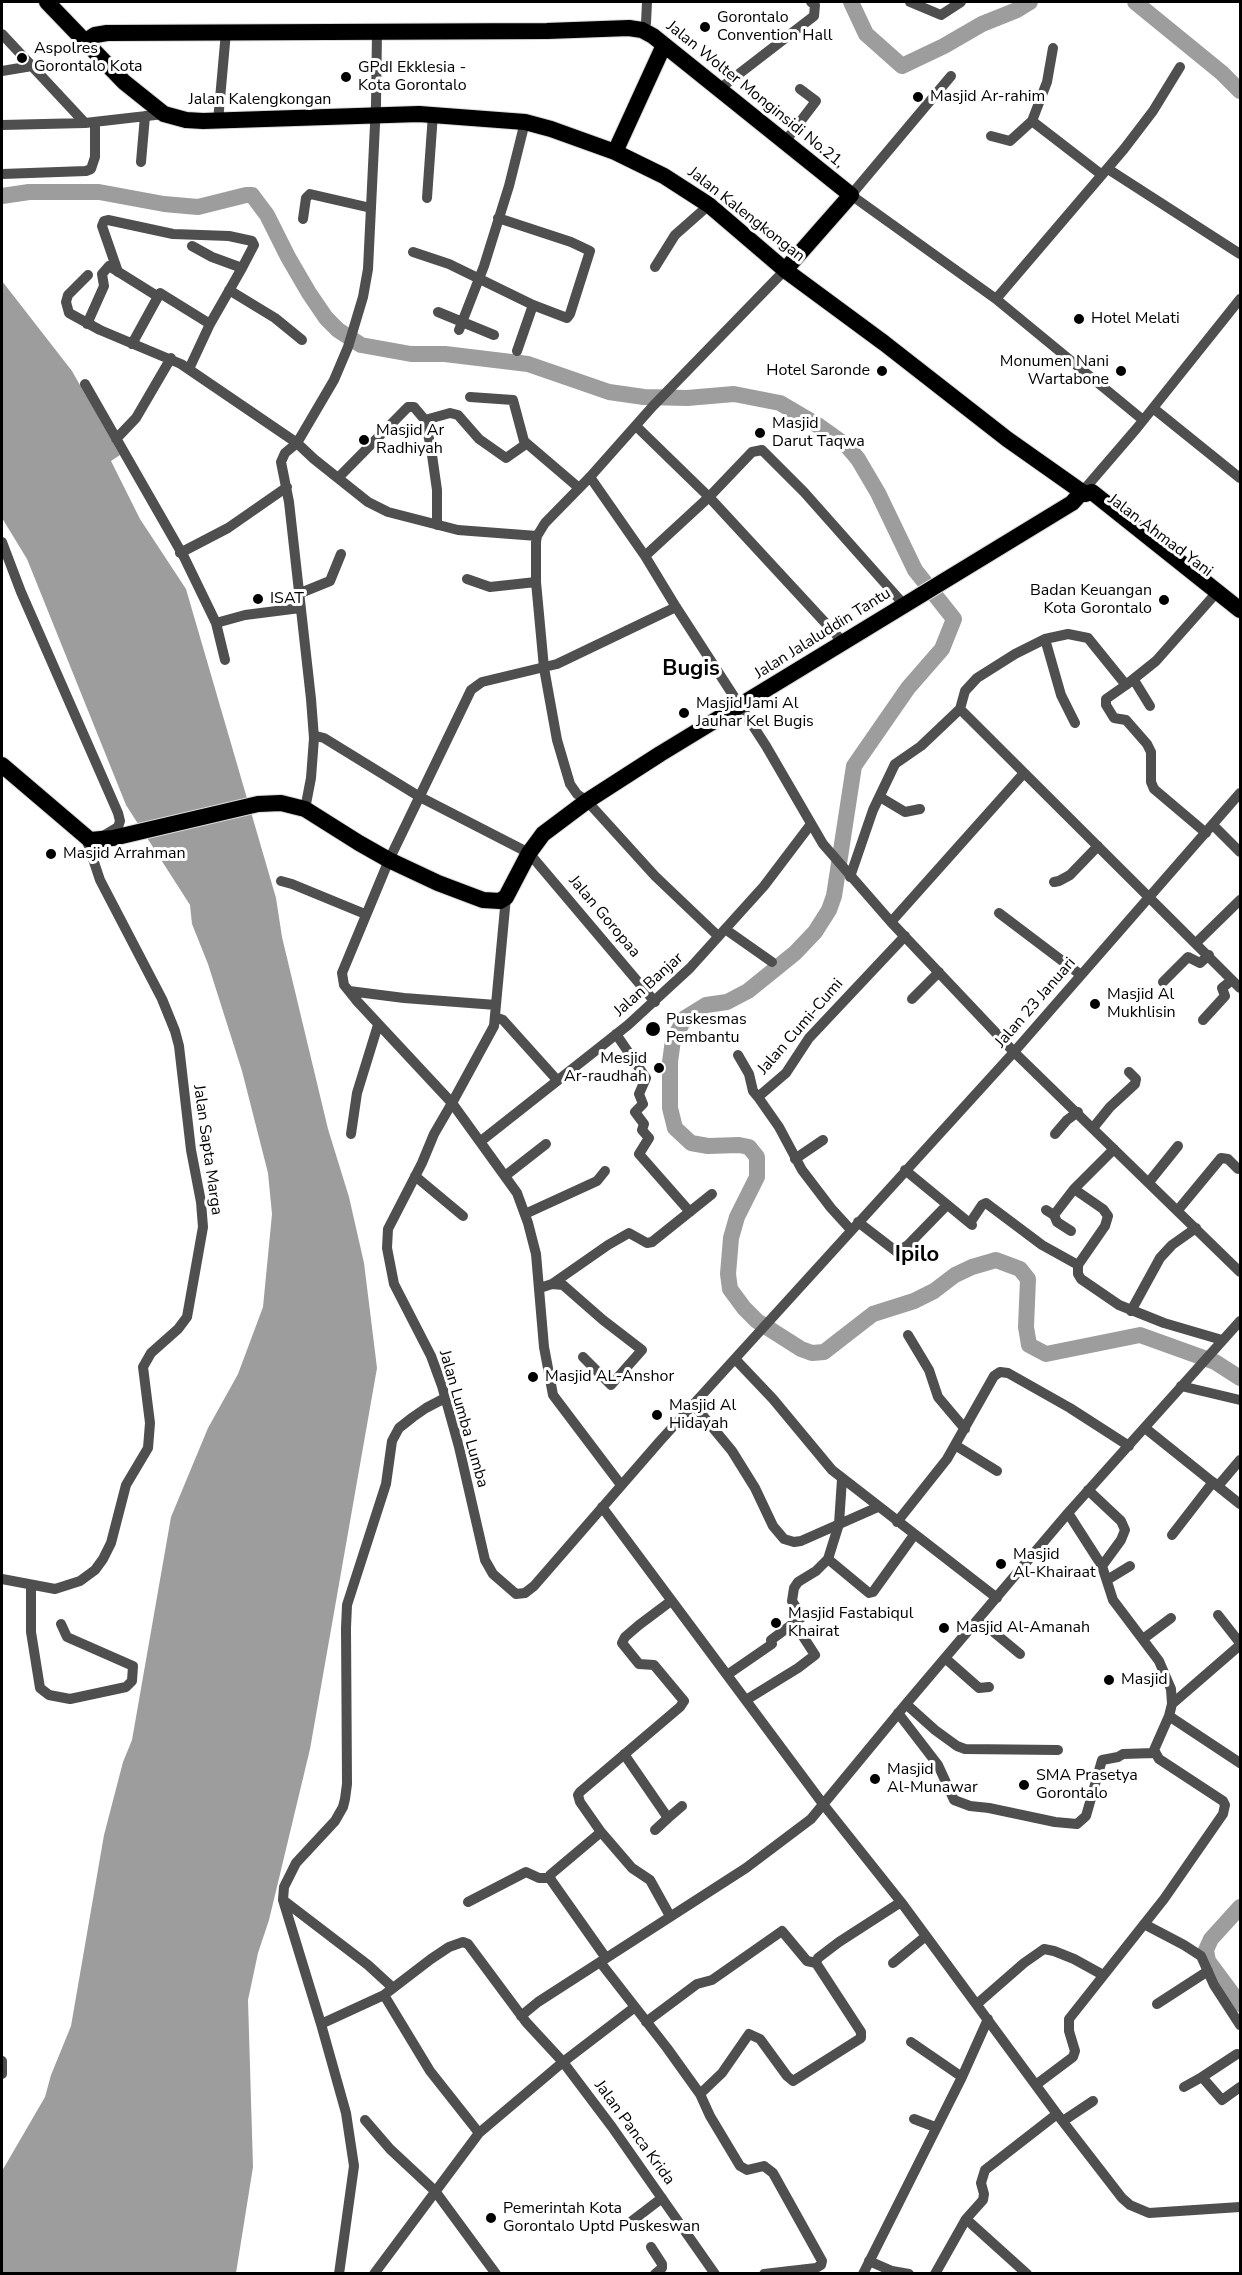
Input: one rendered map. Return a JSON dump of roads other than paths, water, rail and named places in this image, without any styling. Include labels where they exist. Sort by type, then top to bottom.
[{"type":"highway","name":"Jalan Kalengkongan","points":[[47,2],[124,82],[164,114],[186,120],[433,114],[525,122],[615,152],[677,183],[709,205],[785,270],[884,343],[1007,439],[1086,495]]},
{"type":"highway","name":"Jalan Wolter Monginsidi No.21,","points":[[86,41],[95,35],[107,33],[629,28],[642,30],[664,45],[851,195]]},
{"type":"highway","points":[[615,152],[664,45]]},
{"type":"highway","points":[[785,270],[851,195]]},
{"type":"highway","name":"Jalan Jalaluddin Tantu","points":[[507,897],[529,853],[551,827],[587,801],[843,642],[907,599],[935,586],[1086,495]]},
{"type":"highway","name":"Jalan Ahmad Yani","points":[[1086,495],[1215,594],[1240,610]]},
{"type":"highway","name":"Jalan Ahmad Yani","points":[[1215,594],[1240,621]]},
{"type":"highway","points":[[2,765],[90,840],[113,838],[258,804],[281,802],[305,809],[332,828],[389,860],[483,900],[497,902],[507,897]]},
{"type":"street","points":[[642,30],[646,22],[647,2]]},
{"type":"street","points":[[718,90],[814,16],[814,5],[811,2]]},
{"type":"street","points":[[910,2],[941,15],[961,2]]},
{"type":"street","points":[[218,121],[226,32]]},
{"type":"street","points":[[305,809],[311,778],[314,738],[307,654],[298,594],[287,487],[281,462],[285,453],[297,443],[334,380],[348,348],[363,297],[368,269],[377,32]]},
{"type":"street","points":[[2,34],[90,123],[95,157],[91,169],[86,171],[2,174]]},
{"type":"street","points":[[991,136],[1011,141],[1032,121],[1047,82],[1053,48]]},
{"type":"street","points":[[2,71],[32,66]]},
{"type":"street","points":[[996,299],[1105,172],[1153,111],[1180,67]]},
{"type":"street","points":[[851,195],[951,76]]},
{"type":"street","points":[[784,143],[816,101],[800,89]]},
{"type":"street","points":[[2,125],[90,123],[164,114]]},
{"type":"street","points":[[427,198],[433,114]]},
{"type":"street","points":[[141,162],[145,116]]},
{"type":"street","points":[[1032,121],[1105,172],[1240,254]]},
{"type":"street","points":[[461,326],[479,279],[525,122]]},
{"type":"street","points":[[303,219],[306,198],[310,194],[371,208]]},
{"type":"street","name":"Jalan Wolter Monginsidi No.21,","points":[[851,195],[996,299],[1143,420]]},
{"type":"street","points":[[655,267],[675,235],[709,205]]},
{"type":"street","points":[[412,252],[449,264],[533,305],[568,317],[590,251],[571,242],[498,218]]},
{"type":"street","points":[[118,272],[102,226],[104,221],[108,220],[173,234],[229,236],[252,241],[254,245],[210,324],[189,369]]},
{"type":"street","points":[[192,246],[242,268]]},
{"type":"street","points":[[87,324],[104,286],[102,274],[109,266],[157,296]]},
{"type":"street","points":[[772,962],[722,932],[655,876],[570,784],[563,763],[544,668],[536,582],[537,536],[545,524],[653,406],[785,270]]},
{"type":"street","points":[[87,275],[72,289],[66,302],[69,313],[87,324],[171,358],[189,369],[297,443],[362,498],[380,509],[437,525],[481,533],[537,536]]},
{"type":"street","points":[[229,290],[274,318],[302,340]]},
{"type":"street","points":[[132,344],[159,293],[210,324]]},
{"type":"street","points":[[1086,495],[1240,299]]},
{"type":"street","points":[[517,351],[533,305]]},
{"type":"street","points":[[438,312],[461,326],[494,335]]},
{"type":"street","points":[[117,439],[136,418],[171,358]]},
{"type":"street","points":[[86,384],[174,537],[216,623],[225,660]]},
{"type":"street","points":[[470,397],[513,400],[522,438],[526,444],[579,488]]},
{"type":"street","points":[[338,478],[408,407],[417,410],[425,420],[436,477],[437,525]]},
{"type":"street","points":[[1153,408],[1240,478]]},
{"type":"street","points":[[425,420],[450,414],[458,415],[479,439],[506,458],[526,444]]},
{"type":"street","points":[[636,426],[709,497],[843,642]]},
{"type":"street","points":[[645,556],[709,497],[752,452],[762,450],[907,599]]},
{"type":"street","points":[[590,477],[645,556],[676,608],[741,706],[823,844],[891,922],[1014,1052],[1240,1272]]},
{"type":"street","points":[[180,553],[228,528],[287,487]]},
{"type":"street","points":[[2,542],[26,603],[118,813],[120,821],[118,827],[90,840]]},
{"type":"street","points":[[298,594],[330,581],[341,554]]},
{"type":"street","points":[[467,579],[490,587],[536,582]]},
{"type":"street","points":[[1215,594],[1156,661],[1134,680],[1106,699],[1106,705],[1114,718],[1126,720],[1147,744],[1151,752],[1151,782],[1154,789],[1240,852]]},
{"type":"street","points":[[216,623],[245,615],[300,608]]},
{"type":"street","points":[[621,1485],[569,1420],[553,1395],[544,1347],[536,1254],[517,1193],[452,1103],[378,1025],[349,991],[342,979],[343,966],[389,860],[471,690],[482,682],[544,668],[566,660],[676,608]]},
{"type":"street","points":[[849,875],[895,764],[921,746],[960,709],[965,692],[977,678],[1015,654],[1045,639],[1068,634],[1088,639],[1134,680],[1150,706]]},
{"type":"street","points":[[1045,639],[1060,695],[1075,723]]},
{"type":"street","points":[[960,709],[1240,988]]},
{"type":"street","points":[[314,738],[316,736],[324,738],[420,797],[529,853]]},
{"type":"street","points":[[891,922],[1024,773]]},
{"type":"street","name":"Jalan 23 Januari","points":[[602,1507],[1014,1052],[1240,794]]},
{"type":"street","points":[[880,797],[905,812],[920,809]]},
{"type":"street","name":"Jalan Banjar","points":[[481,1141],[655,1002],[690,968],[775,873],[811,824]]},
{"type":"street","name":"Jalan Sapta Marga","points":[[2,1579],[55,1589],[80,1581],[95,1570],[107,1553],[116,1528],[123,1493],[148,1448],[150,1423],[143,1367],[150,1353],[178,1329],[187,1317],[203,1227],[201,1202],[190,1150],[177,1038],[162,999],[100,880],[90,840]]},
{"type":"street","points":[[1054,882],[1070,875],[1098,846]]},
{"type":"street","name":"Jalan Goropaa","points":[[529,853],[655,1002]]},
{"type":"street","points":[[281,881],[366,914]]},
{"type":"street","name":"Jalan Lumba Lumba","points":[[507,897],[494,1026],[434,1134],[388,1229],[387,1248],[394,1284],[435,1365],[459,1447],[483,1552],[493,1574],[510,1590],[520,1595],[528,1591],[602,1507]]},
{"type":"street","points":[[1196,944],[1240,900]]},
{"type":"street","points":[[999,913],[1081,975]]},
{"type":"street","name":"Jalan Cumi-Cumi","points":[[905,936],[809,1038],[786,1073],[758,1097],[778,1127],[795,1159],[822,1198],[855,1226],[897,1252],[908,1245],[947,1204]]},
{"type":"street","points":[[1163,982],[1188,957],[1200,963],[1209,955]]},
{"type":"street","points":[[912,999],[939,972]]},
{"type":"street","points":[[1203,1020],[1225,996],[1222,988],[1214,979]]},
{"type":"street","points":[[1222,988],[1232,980]]},
{"type":"street","points":[[349,991],[496,1005]]},
{"type":"street","points":[[495,1017],[503,1020],[557,1080]]},
{"type":"street","points":[[351,1134],[357,1093],[378,1025]]},
{"type":"street","points":[[616,1034],[646,1078],[639,1094],[644,1104],[635,1112],[644,1124],[642,1130],[649,1138],[639,1154],[690,1212]]},
{"type":"street","points":[[738,1055],[749,1074],[753,1091],[758,1097]]},
{"type":"street","points":[[1093,1128],[1110,1107],[1135,1084],[1136,1079],[1129,1072]]},
{"type":"street","points":[[1055,1134],[1067,1120],[1078,1112]]},
{"type":"street","points":[[795,1159],[823,1140]]},
{"type":"street","points":[[505,1176],[546,1144]]},
{"type":"street","points":[[1149,1182],[1179,1146]]},
{"type":"street","points":[[1071,1232],[1057,1222],[1050,1213],[1114,1149]]},
{"type":"street","points":[[1178,1210],[1221,1158],[1228,1160],[1238,1169]]},
{"type":"street","points":[[905,1170],[971,1224],[982,1205],[986,1203],[1042,1245],[1078,1265]]},
{"type":"street","points":[[525,1214],[597,1181],[605,1171]]},
{"type":"street","points":[[415,1176],[463,1216]]},
{"type":"street","points":[[1074,1188],[1107,1212],[1109,1219],[1078,1265],[1081,1279],[1113,1303],[1131,1311],[1222,1340]]},
{"type":"street","points":[[540,1288],[552,1284],[629,1233],[647,1243],[652,1242],[712,1194]]},
{"type":"street","points":[[1131,1311],[1160,1258],[1172,1245],[1196,1228]]},
{"type":"street","points":[[552,1284],[566,1287],[642,1350],[611,1385],[583,1357]]},
{"type":"street","points":[[521,2016],[538,2002],[771,1851],[811,1819],[1068,1513],[1240,1321]]},
{"type":"street","points":[[908,1335],[929,1370],[938,1397],[965,1429]]},
{"type":"street","points":[[736,1360],[791,1419],[823,1462],[997,1598]]},
{"type":"street","points":[[897,1522],[934,1476],[965,1429],[994,1376],[1002,1371],[1089,1419],[1129,1446]]},
{"type":"street","points":[[1181,1386],[1240,1400]]},
{"type":"street","points":[[339,2274],[354,2166],[346,2113],[308,1977],[283,1900],[284,1887],[292,1870],[335,1821],[345,1799],[347,1784],[347,1610],[360,1561],[386,1484],[392,1441],[399,1428],[426,1408],[445,1398]]},
{"type":"street","points":[[694,1406],[732,1451],[755,1488],[773,1526],[784,1539],[794,1542],[801,1541],[878,1507]]},
{"type":"street","points":[[1145,1428],[1240,1504]]},
{"type":"street","points":[[955,1445],[997,1471]]},
{"type":"street","points":[[1172,1534],[1240,1460]]},
{"type":"street","points":[[727,1675],[772,1644],[771,1640],[802,1617],[792,1601],[795,1585],[816,1571],[828,1559],[839,1524],[842,1479]]},
{"type":"street","points":[[1088,1490],[1121,1521],[1125,1530],[1121,1540],[1102,1566]]},
{"type":"street","points":[[602,1507],[823,1804],[901,1902],[1122,2198],[1139,2210],[1149,2213],[1240,2207]]},
{"type":"street","points":[[1068,1513],[1102,1566],[1113,1600],[1154,1651],[1171,1689],[1172,1704],[1169,1716],[1157,1740],[1154,1754]]},
{"type":"street","points":[[828,1559],[869,1593],[873,1592],[914,1535]]},
{"type":"street","points":[[1107,1580],[1130,1566]]},
{"type":"street","points":[[31,1586],[31,1632],[40,1688],[49,1695],[70,1699],[126,1687],[132,1681],[133,1666],[67,1637],[61,1624]]},
{"type":"street","points":[[670,1916],[650,1880],[632,1868],[601,1832],[578,1796],[585,1787],[680,1707],[684,1701],[654,1665],[639,1664],[622,1643],[625,1637],[639,1625],[671,1601]]},
{"type":"street","points":[[1172,1704],[1240,1647],[1218,1615]]},
{"type":"street","points":[[1143,1638],[1172,1618]]},
{"type":"street","points":[[979,1620],[1020,1654]]},
{"type":"street","points":[[746,1700],[814,1657],[814,1651],[795,1624]]},
{"type":"street","points":[[945,1658],[979,1689],[989,1687]]},
{"type":"street","points":[[906,1704],[935,1730],[965,1749],[1058,1750]]},
{"type":"street","points":[[898,1713],[938,1766],[954,1800],[970,1806],[1077,1824],[1086,1816],[1102,1760],[1123,1754],[1154,1754],[1220,1798],[1225,1805],[1225,1809],[1177,1880],[1069,2019],[1068,2025],[1075,2054],[1036,2084]]},
{"type":"street","points":[[1169,1716],[1240,1763]]},
{"type":"street","points":[[624,1754],[668,1818]]},
{"type":"street","points":[[656,1830],[682,1806]]},
{"type":"street","points":[[601,1832],[551,1873],[550,1878],[635,2007],[700,2094],[714,2123],[740,2166],[747,2170],[764,2166],[776,2176],[822,2261],[821,2265],[816,2268],[764,2274]]},
{"type":"street","points":[[468,1902],[526,1872],[539,1878],[550,1878]]},
{"type":"street","points":[[283,1900],[368,1965],[392,1987],[384,1995],[321,2024]]},
{"type":"street","points":[[816,1963],[818,1958],[839,1942],[901,1902]]},
{"type":"street","points":[[1143,1924],[1185,1945],[1201,1956],[1214,1986],[1240,2025]]},
{"type":"street","points":[[646,2022],[697,1984],[712,1980],[782,1931],[807,1961],[816,1963],[861,2032],[861,2038],[794,2081],[787,2076],[760,2039],[749,2034],[726,2067],[700,2094]]},
{"type":"street","points":[[893,1963],[926,1936]]},
{"type":"street","name":"Jalan Panca Krida","points":[[392,1987],[449,1947],[463,1942],[468,1944],[521,2016],[563,2062],[612,2127],[715,2274]]},
{"type":"street","points":[[978,2004],[1024,1963],[1044,1949],[1074,1959],[1103,1975]]},
{"type":"street","points":[[1157,2004],[1208,1971]]},
{"type":"street","points":[[384,1995],[430,2071],[479,2133]]},
{"type":"street","points":[[374,2274],[479,2133],[563,2062],[635,2007]]},
{"type":"street","points":[[863,2274],[962,2077],[988,2019]]},
{"type":"street","points":[[911,2042],[962,2077]]},
{"type":"street","points":[[1184,2087],[1237,2054]]},
{"type":"street","points":[[2,2061],[2,2074]]},
{"type":"street","points":[[1202,2077],[1221,2100],[1240,2087]]},
{"type":"street","points":[[935,2274],[966,2218],[984,2198],[981,2183],[985,2170],[1060,2117],[1093,2101]]},
{"type":"street","points":[[914,2119],[936,2127]]},
{"type":"street","points":[[365,2120],[390,2149],[435,2192],[496,2274]]},
{"type":"street","points":[[632,2221],[663,2199]]},
{"type":"street","points":[[966,2218],[1027,2274]]},
{"type":"street","points":[[651,2247],[662,2264],[662,2268],[655,2274]]},
{"type":"street","points":[[869,2261],[892,2271],[909,2274]]},
{"type":"waterway","points":[[851,2],[866,34],[902,66],[1030,2]]},
{"type":"waterway","points":[[1135,2],[1222,73],[1240,91]]},
{"type":"waterway","points":[[2,196],[29,192],[99,192],[164,204],[198,207],[252,195],[267,215],[288,257],[326,318],[338,330],[361,345],[411,354],[445,354],[528,364],[609,392],[644,397],[687,398],[734,394],[780,403],[847,446],[858,459],[878,493],[915,570],[954,619],[942,649],[908,688],[854,766],[834,896],[829,910],[815,932],[795,953],[748,991],[727,1002],[706,1005],[685,1018],[673,1040],[670,1062],[670,1108],[675,1128],[691,1143],[708,1146],[749,1147],[757,1157],[757,1177],[737,1217],[731,1238],[728,1274],[730,1289],[757,1321],[801,1349],[812,1353],[824,1352],[873,1314],[914,1301],[934,1291],[955,1275],[996,1260],[1020,1269],[1028,1279],[1026,1327],[1029,1345],[1046,1354],[1140,1335],[1215,1362],[1240,1378]]},
{"type":"waterway","points":[[1240,1907],[1211,1939],[1206,1950],[1208,1961],[1240,2004]]},
{"type":"place","name":"Gorontalo Convention Hall","points":[[705,27]]},
{"type":"place","name":"Aspolres Gorontalo Kota","points":[[22,58]]},
{"type":"place","name":"GPdI Ekklesia - Kota Gorontalo","points":[[346,77]]},
{"type":"place","name":"Masjid Ar-rahim","points":[[918,97]]},
{"type":"place","name":"Hotel Melati","points":[[1079,319]]},
{"type":"place","name":"Hotel Saronde","points":[[882,371]]},
{"type":"place","name":"Monumen Nani Wartabone","points":[[1121,371]]},
{"type":"place","name":"Masjid Darut Taqwa","points":[[760,433]]},
{"type":"place","name":"Masjid Ar Radhiyah","points":[[364,440]]},
{"type":"place","name":"ISAT","points":[[258,599]]},
{"type":"place","name":"Badan Keuangan Kota Gorontalo","points":[[1164,600]]},
{"type":"place","name":"Masjid Jami Al Jauhar Kel Bugis","points":[[684,713]]},
{"type":"place","name":"Masjid Arrahman","points":[[51,854]]},
{"type":"place","name":"Masjid Al Mukhlisin","points":[[1095,1004]]},
{"type":"place","name":"Puskesmas Pembantu","points":[[653,1029]]},
{"type":"place","name":"Mesjid Ar-raudhah","points":[[659,1068]]},
{"type":"place","name":"Masjid AL-Anshor","points":[[533,1377]]},
{"type":"place","name":"Masjid Al Hidayah","points":[[657,1415]]},
{"type":"place","name":"Masjid Al-Khairaat","points":[[1001,1564]]},
{"type":"place","name":"Masjid Fastabiqul Khairat","points":[[776,1623]]},
{"type":"place","name":"Masjid Al-Amanah","points":[[944,1628]]},
{"type":"place","name":"Masjid","points":[[1109,1680]]},
{"type":"place","name":"Masjid Al-Munawar","points":[[875,1779]]},
{"type":"place","name":"SMA Prasetya Gorontalo","points":[[1024,1785]]},
{"type":"place","name":"Pemerintah Kota Gorontalo Uptd Puskeswan","points":[[491,2218]]},
{"type":"district","name":"Bugis","points":[[691,670]]},
{"type":"district","name":"Ipilo","points":[[917,1256]]}]
